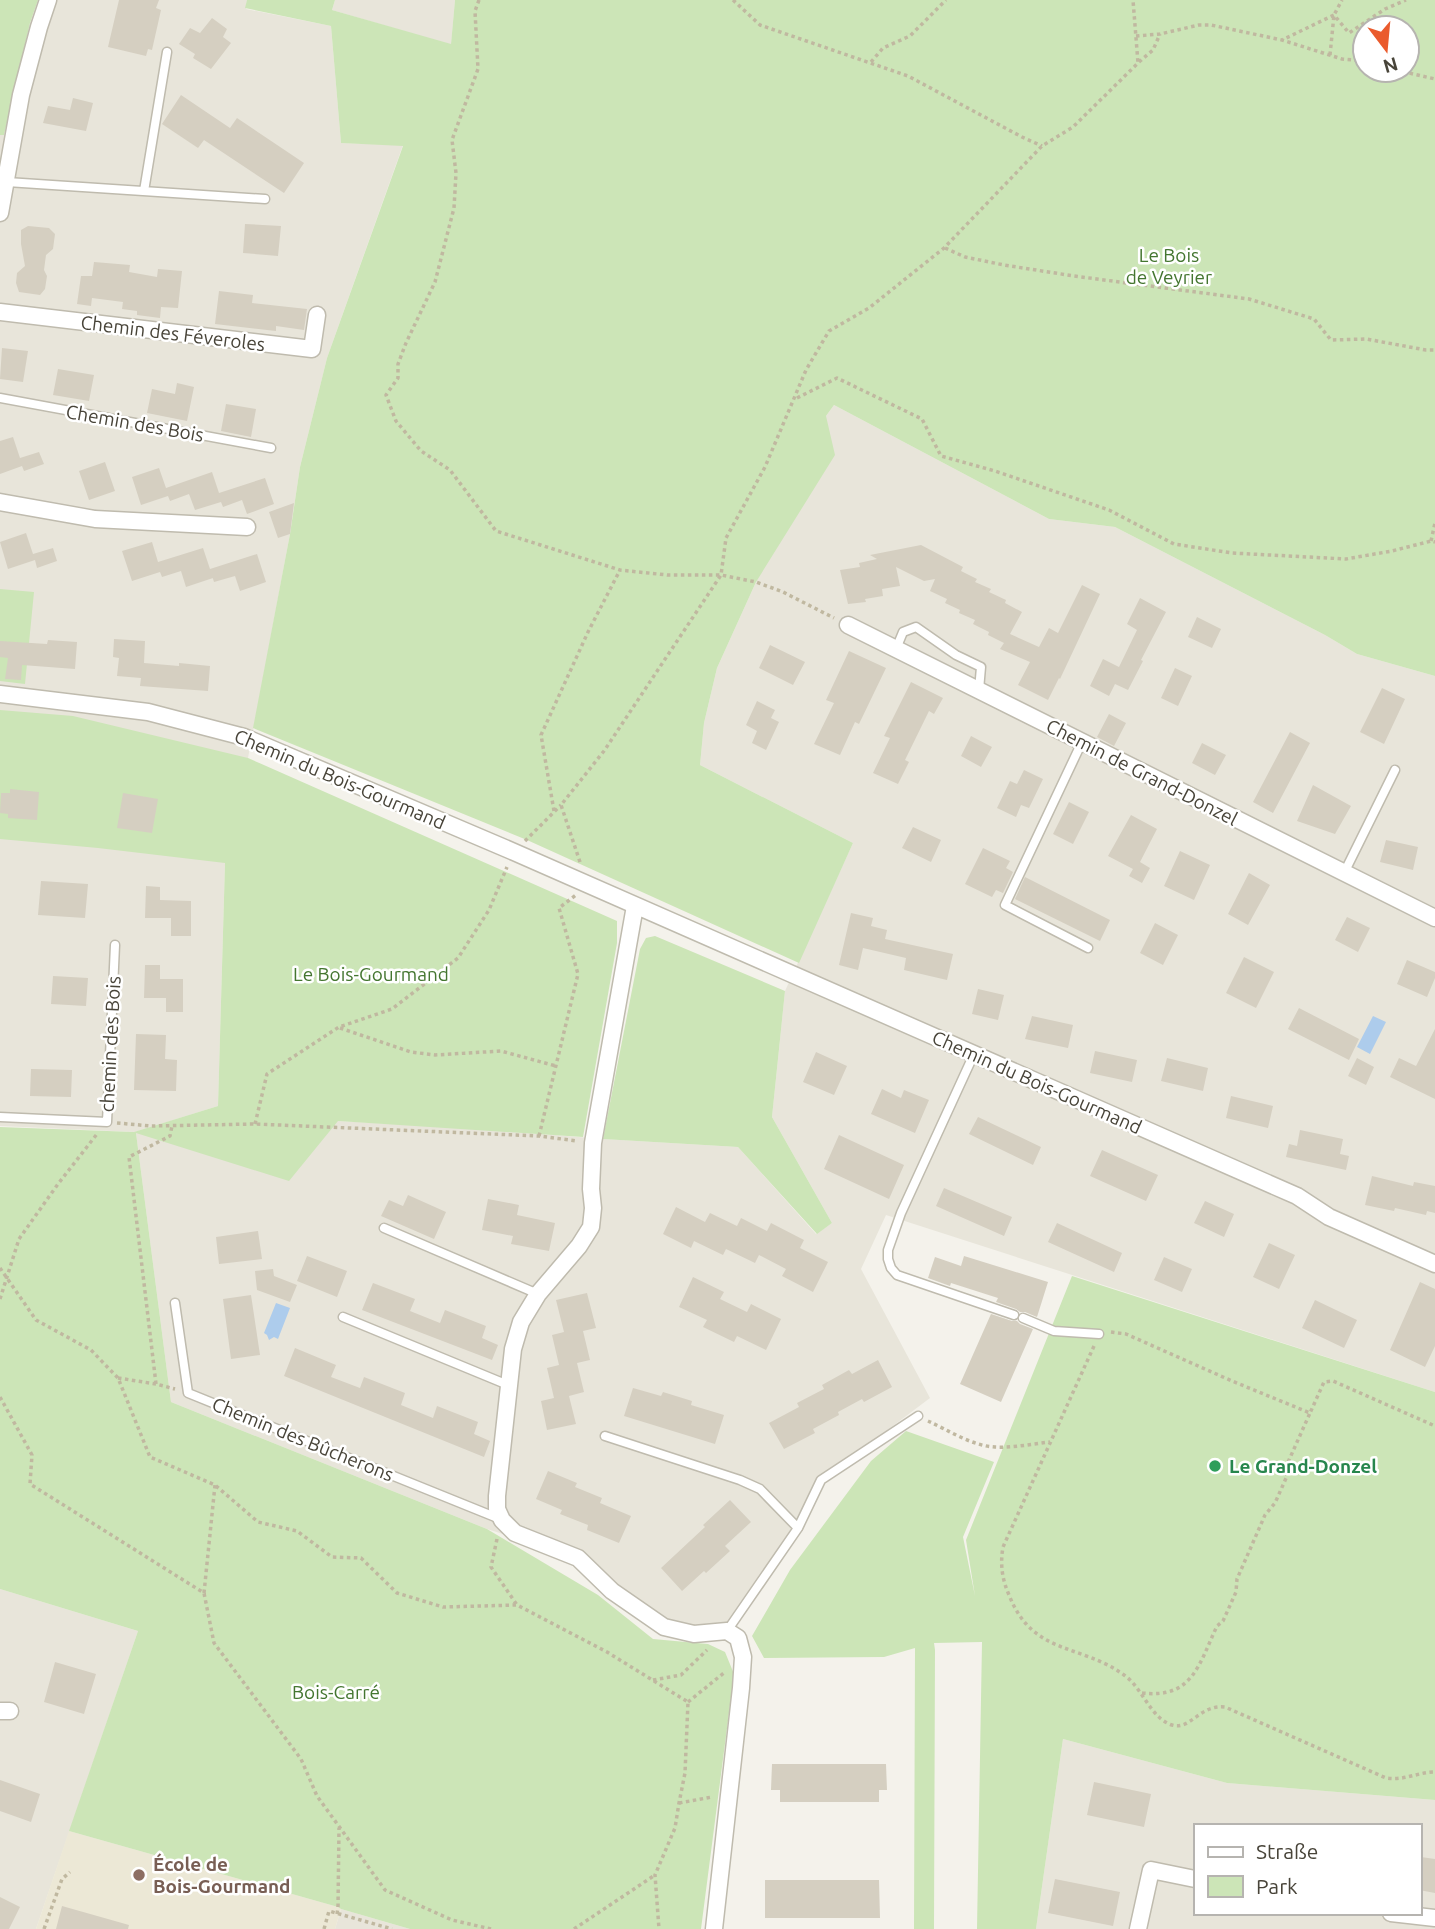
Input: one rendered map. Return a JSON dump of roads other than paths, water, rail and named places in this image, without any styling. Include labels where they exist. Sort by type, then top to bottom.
[{"type":"street","points":[[0,213],[6,182],[5,163],[38,27],[48,0]]},
{"type":"street","name":"Chemin des Féveroles","points":[[0,312],[312,349],[317,315]]},
{"type":"street","points":[[0,502],[96,519],[247,527]]},
{"type":"street","name":"Chemin de Grand-Donzel","points":[[849,625],[1435,919]]},
{"type":"street","name":"Chemin du Bois-Gourmand","points":[[0,694],[148,712],[244,737],[514,852],[1297,1196],[1329,1217],[1435,1264]]},
{"type":"street","points":[[502,1520],[497,1496],[513,1349],[521,1322],[538,1294],[579,1246],[590,1227],[593,1208],[593,1143],[635,906]]},
{"type":"street","name":"Chemin des Bûcherons","points":[[502,1520],[515,1533],[578,1558],[612,1591],[663,1628],[694,1633],[727,1631]]},
{"type":"street","points":[[714,1929],[743,1657],[738,1639],[727,1631]]},
{"type":"street","points":[[1138,1929],[1151,1870],[1194,1879]]},
{"type":"street","points":[[1409,1915],[1435,1918]]},
{"type":"lane","points":[[144,191],[167,52]]},
{"type":"lane","points":[[6,182],[265,199]]},
{"type":"lane","name":"Chemin des Bois","points":[[0,398],[271,448]]},
{"type":"lane","points":[[896,649],[903,632],[916,627],[956,655],[981,667],[979,690]]},
{"type":"lane","points":[[1082,742],[1005,905],[1088,948]]},
{"type":"lane","points":[[1344,873],[1395,770]]},
{"type":"lane","name":"chemin des Bois","points":[[0,1117],[107,1122],[116,945]]},
{"type":"lane","points":[[974,1054],[901,1213],[888,1250],[891,1268],[897,1275],[1054,1331],[1099,1334]]},
{"type":"lane","points":[[384,1228],[538,1294]]},
{"type":"lane","name":"Chemin des Bûcherons","points":[[175,1303],[188,1393],[502,1520]]},
{"type":"lane","points":[[343,1317],[508,1385]]},
{"type":"lane","points":[[727,1631],[799,1528],[821,1480],[918,1416]]},
{"type":"lane","points":[[605,1436],[740,1479],[760,1489],[799,1528]]},
{"type":"water","points":[[1373,1016],[1386,1022],[1370,1054],[1357,1047]]},
{"type":"water","points":[[276,1303],[290,1308],[278,1339],[274,1337],[269,1340],[264,1333]]},
{"type":"place","name":"Le Grand-Donzel","points":[[1215,1466]]},
{"type":"place","name":"École de Bois-Gourmand","points":[[139,1875]]},
{"type":"park label","name":"Le Bois de Veyrier","points":[[1169,266]]},
{"type":"park label","name":"Le Bois-Gourmand","points":[[371,974]]},
{"type":"park label","name":"Bois-Carré","points":[[336,1692]]}]
